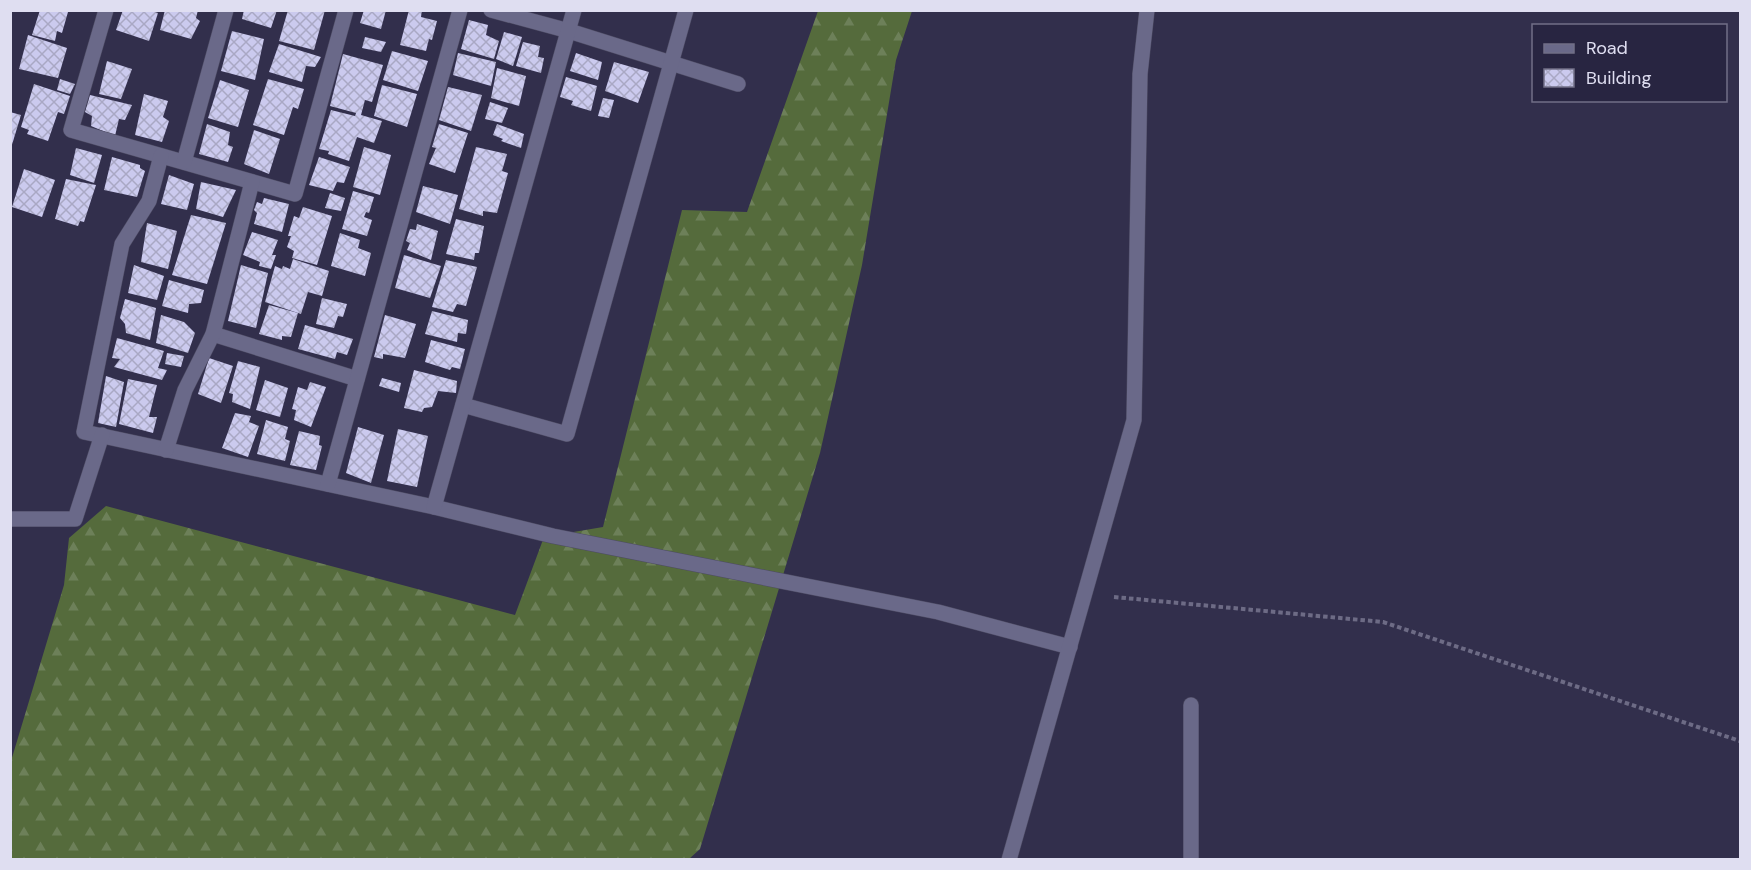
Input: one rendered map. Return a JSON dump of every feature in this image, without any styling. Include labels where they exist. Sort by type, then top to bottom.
[{"type":"street","points":[[106,10],[71,130],[295,194],[346,10]]},
{"type":"street","points":[[184,162],[226,10]]},
{"type":"street","points":[[328,484],[460,10]]},
{"type":"street","points":[[491,10],[569,31],[738,84]]},
{"type":"street","points":[[434,507],[574,10]]},
{"type":"street","points":[[463,405],[567,434],[686,10]]},
{"type":"street","points":[[1009,860],[1134,420],[1140,74],[1147,10]]},
{"type":"street","points":[[161,156],[149,201],[122,244],[84,432],[434,507],[554,536],[938,612],[1070,647]]},
{"type":"street","points":[[166,450],[185,390],[213,334],[252,182]]},
{"type":"street","points":[[213,334],[357,379]]},
{"type":"street","points":[[10,519],[75,519],[102,435]]},
{"type":"street","points":[[1191,705],[1191,860]]},
{"type":"path","points":[[1114,597],[1383,622],[1740,741]]},
{"type":"green space","points":[[818,11],[912,11],[896,60],[862,265],[820,453],[700,849],[689,859],[11,860],[11,761],[64,585],[69,538],[106,506],[515,615],[544,537],[603,527],[682,210],[747,212]]},
{"type":"building","points":[[40,10],[68,12],[62,33],[57,31],[55,41],[32,35]]},
{"type":"building","points":[[123,10],[149,10],[158,13],[149,41],[116,30]]},
{"type":"building","points":[[165,10],[198,10],[196,18],[200,21],[191,39],[160,30]]},
{"type":"building","points":[[244,10],[277,10],[271,28],[242,19]]},
{"type":"building","points":[[288,10],[325,10],[314,50],[279,41]]},
{"type":"building","points":[[364,10],[386,10],[381,29],[360,23]]},
{"type":"building","points":[[409,10],[422,10],[421,17],[437,21],[432,40],[429,39],[426,51],[400,45]]},
{"type":"building","points":[[469,20],[488,25],[486,35],[499,41],[494,59],[461,49]]},
{"type":"building","points":[[232,31],[264,39],[255,80],[221,71]]},
{"type":"building","points":[[504,32],[522,37],[513,66],[496,59]]},
{"type":"building","points":[[28,35],[67,48],[58,78],[19,69]]},
{"type":"building","points":[[365,37],[386,42],[381,52],[362,48]]},
{"type":"building","points":[[523,42],[540,46],[538,57],[544,58],[541,73],[516,66]]},
{"type":"building","points":[[279,44],[321,57],[315,67],[306,66],[302,82],[269,72]]},
{"type":"building","points":[[392,51],[428,61],[418,91],[383,80]]},
{"type":"building","points":[[458,53],[496,62],[491,86],[453,75]]},
{"type":"building","points":[[576,53],[602,62],[598,80],[570,71]]},
{"type":"building","points":[[343,54],[383,65],[372,102],[365,100],[361,115],[382,121],[374,143],[357,137],[349,161],[328,154],[329,151],[319,149],[331,110],[355,116],[356,113],[330,106]]},
{"type":"building","points":[[107,61],[132,69],[121,99],[99,94]]},
{"type":"building","points":[[614,62],[649,72],[638,103],[605,91]]},
{"type":"building","points":[[497,68],[526,76],[519,106],[491,98]]},
{"type":"building","points":[[566,77],[597,86],[591,111],[571,105],[573,101],[560,97]]},
{"type":"building","points":[[60,79],[75,84],[70,94],[57,90]]},
{"type":"building","points":[[268,79],[304,89],[298,109],[293,107],[284,135],[253,125]]},
{"type":"building","points":[[220,80],[249,90],[238,127],[208,118]]},
{"type":"building","points":[[34,84],[70,96],[64,114],[58,112],[48,141],[27,134],[29,130],[21,127]]},
{"type":"building","points":[[382,85],[417,94],[407,127],[374,116]]},
{"type":"building","points":[[448,87],[482,95],[471,131],[439,120]]},
{"type":"building","points":[[144,94],[168,101],[163,117],[169,121],[162,142],[135,135]]},
{"type":"building","points":[[90,95],[132,105],[125,120],[119,119],[115,136],[91,126],[92,116],[85,112]]},
{"type":"building","points":[[603,98],[614,100],[609,118],[598,116]]},
{"type":"building","points":[[490,102],[508,108],[502,123],[485,119]]},
{"type":"building","points":[[10,112],[21,115],[11,148],[10,148]]},
{"type":"building","points":[[207,124],[230,132],[228,145],[233,147],[228,162],[199,154]]},
{"type":"building","points":[[439,124],[468,133],[455,173],[429,164],[436,148],[432,147]]},
{"type":"building","points":[[497,124],[524,134],[521,148],[501,141],[503,139],[493,135]]},
{"type":"building","points":[[254,130],[280,139],[269,174],[244,164]]},
{"type":"building","points":[[364,147],[391,155],[380,195],[353,187]]},
{"type":"building","points":[[476,147],[507,154],[502,171],[508,173],[497,213],[483,211],[483,216],[459,209]]},
{"type":"building","points":[[76,148],[102,155],[94,183],[70,175]]},
{"type":"building","points":[[112,157],[140,165],[140,168],[145,171],[137,197],[104,190]]},
{"type":"building","points":[[319,157],[350,167],[344,183],[337,182],[333,191],[309,185]]},
{"type":"building","points":[[24,169],[55,180],[42,217],[12,207]]},
{"type":"building","points":[[169,175],[194,184],[187,210],[161,204]]},
{"type":"building","points":[[66,179],[96,185],[84,222],[80,221],[78,226],[55,219]]},
{"type":"building","points":[[201,182],[236,190],[223,217],[196,209]]},
{"type":"building","points":[[423,186],[458,195],[450,224],[416,212]]},
{"type":"building","points":[[353,191],[374,197],[369,213],[366,212],[364,217],[372,220],[367,236],[342,229]]},
{"type":"building","points":[[330,193],[345,198],[341,211],[325,208]]},
{"type":"building","points":[[264,198],[289,204],[282,232],[254,224],[257,213],[254,210],[257,202],[262,204]]},
{"type":"building","points":[[303,207],[332,216],[317,265],[292,258],[294,251],[287,247],[294,216],[299,218]]},
{"type":"building","points":[[191,215],[226,223],[207,284],[172,275]]},
{"type":"building","points":[[456,219],[484,226],[479,253],[475,253],[474,260],[446,254]]},
{"type":"building","points":[[147,223],[177,231],[168,269],[141,262]]},
{"type":"building","points":[[417,224],[438,231],[431,260],[407,250],[410,243],[406,241],[410,229],[416,230]]},
{"type":"building","points":[[252,232],[278,240],[272,255],[276,255],[271,269],[259,266],[260,262],[243,255]]},
{"type":"building","points":[[340,233],[360,240],[358,248],[371,253],[365,276],[331,266]]},
{"type":"building","points":[[404,255],[441,266],[430,298],[395,288]]},
{"type":"building","points":[[293,259],[329,271],[322,296],[308,292],[301,314],[265,302],[275,266],[290,269]]},
{"type":"building","points":[[446,260],[477,267],[466,306],[457,304],[453,312],[432,307]]},
{"type":"building","points":[[134,265],[164,276],[157,300],[128,293]]},
{"type":"building","points":[[241,265],[268,273],[256,328],[228,321]]},
{"type":"building","points":[[169,280],[204,290],[201,303],[189,304],[188,313],[162,306]]},
{"type":"building","points":[[322,298],[347,304],[343,317],[338,316],[334,328],[316,324]]},
{"type":"building","points":[[125,299],[156,308],[150,340],[126,333],[125,324],[120,318]]},
{"type":"building","points":[[269,305],[298,313],[291,337],[282,336],[282,340],[259,334]]},
{"type":"building","points":[[432,311],[468,320],[466,334],[458,333],[457,342],[425,334]]},
{"type":"building","points":[[161,315],[184,322],[195,333],[188,353],[156,343]]},
{"type":"building","points":[[385,315],[416,324],[405,358],[383,354],[383,359],[374,357]]},
{"type":"building","points":[[305,325],[353,339],[347,355],[337,352],[335,359],[298,349]]},
{"type":"building","points":[[117,338],[164,351],[158,368],[167,370],[162,380],[114,367],[120,359],[112,358]]},
{"type":"building","points":[[431,340],[465,349],[460,369],[452,367],[450,370],[425,362]]},
{"type":"building","points":[[167,353],[184,356],[181,367],[165,364]]},
{"type":"building","points":[[209,358],[233,366],[221,403],[198,394]]},
{"type":"building","points":[[238,361],[260,367],[250,409],[232,402],[233,394],[229,393]]},
{"type":"building","points":[[414,370],[457,381],[456,393],[438,391],[432,407],[424,408],[422,412],[404,408]]},
{"type":"building","points":[[106,376],[124,382],[116,427],[98,423]]},
{"type":"building","points":[[382,378],[401,383],[399,392],[379,386]]},
{"type":"building","points":[[128,379],[157,385],[149,417],[157,417],[153,433],[119,424]]},
{"type":"building","points":[[265,380],[288,388],[280,417],[256,410]]},
{"type":"building","points":[[310,382],[326,387],[311,427],[294,420],[296,410],[292,409],[298,387],[307,390]]},
{"type":"building","points":[[235,413],[251,416],[249,422],[259,426],[248,457],[222,448]]},
{"type":"building","points":[[266,420],[288,427],[285,439],[290,441],[285,461],[257,454]]},
{"type":"building","points":[[358,427],[384,435],[371,483],[346,473]]},
{"type":"building","points":[[398,429],[428,436],[417,487],[387,481]]},
{"type":"building","points":[[299,431],[320,436],[319,445],[322,446],[316,470],[290,465]]}]
